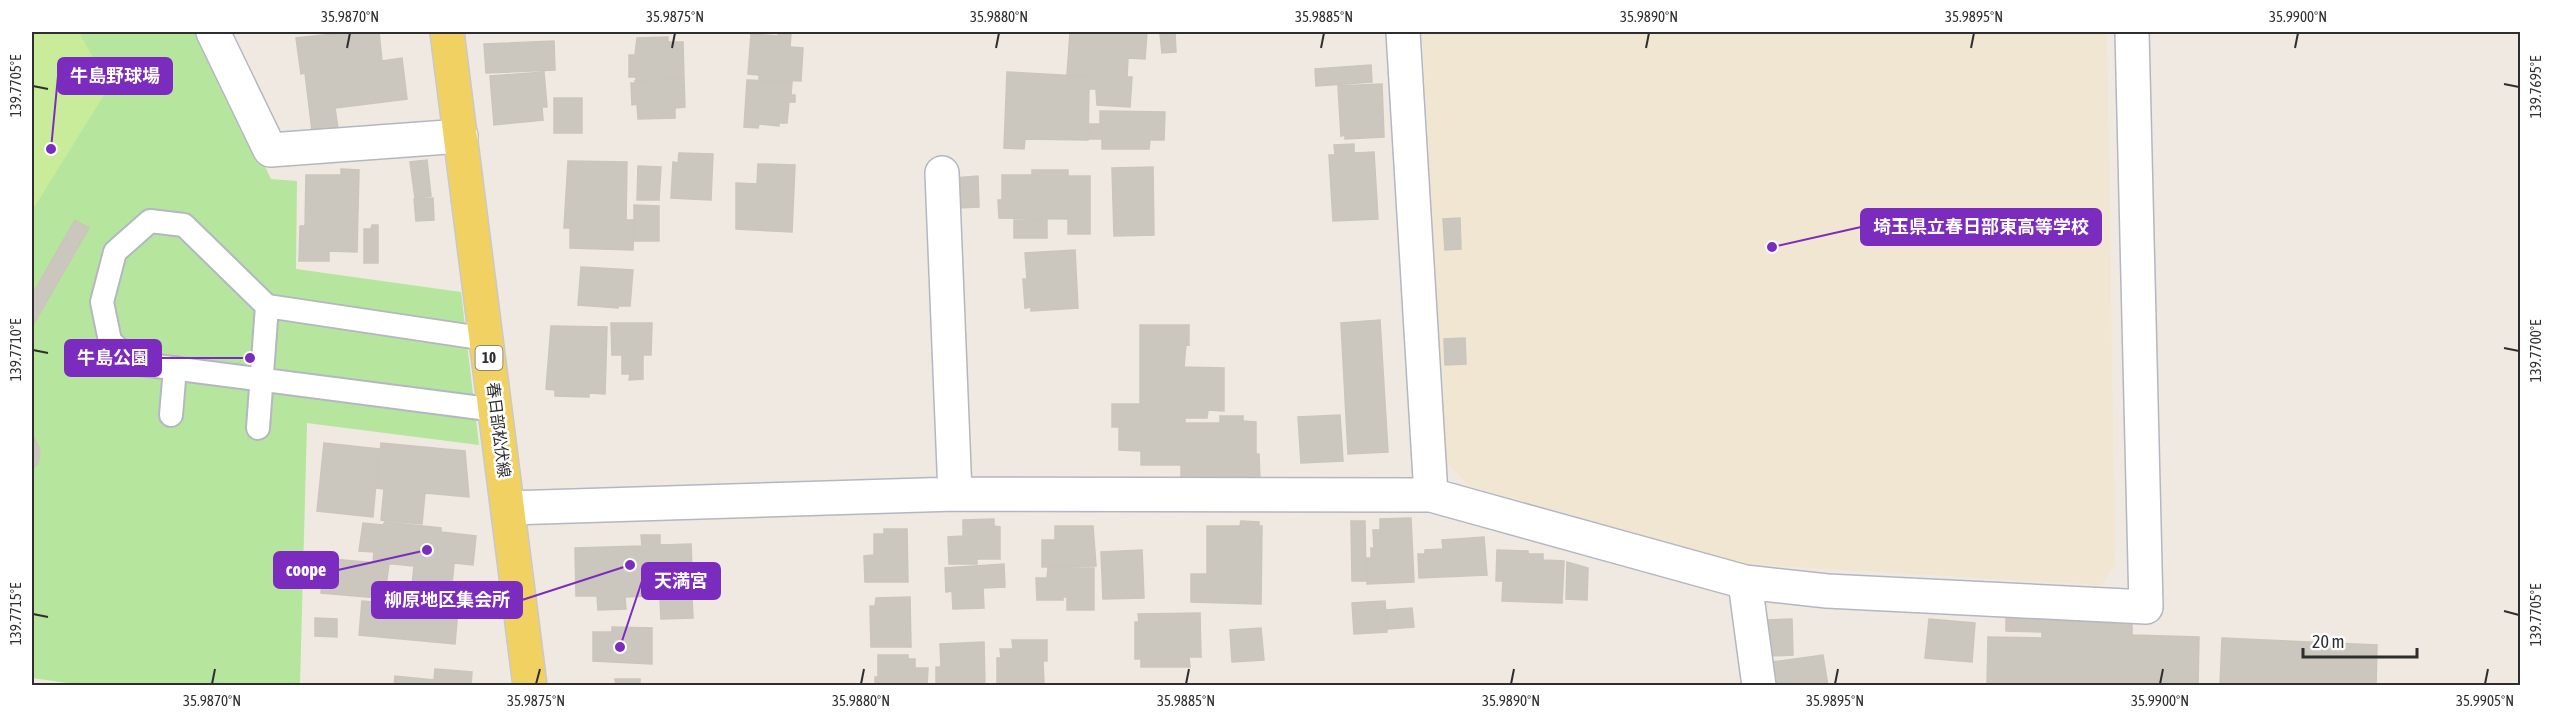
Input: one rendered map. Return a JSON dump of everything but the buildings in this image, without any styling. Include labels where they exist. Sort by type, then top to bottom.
[{"type":"main road","name":"春日部松伏線","points":[[447,32],[531,686]]},
{"type":"street","points":[[213,32],[270,150],[461,136]]},
{"type":"street","points":[[1403,32],[1431,495]]},
{"type":"street","points":[[509,508],[955,494],[1431,495],[1745,582],[1827,591],[2146,607],[2132,32]]},
{"type":"street","points":[[942,173],[955,494]]},
{"type":"street","points":[[1745,582],[1759,686]]},
{"type":"lane","points":[[487,339],[267,306],[184,225],[150,221],[115,252],[102,302],[110,341],[133,363],[496,410]]},
{"type":"lane","points":[[258,428],[267,306]]},
{"type":"lane","points":[[171,415],[175,368]]},
{"type":"shaded area","points":[[1422,32],[2107,32],[2115,564],[2101,585],[1744,564],[1470,486],[1446,463]]},
{"type":"green space","points":[[32,32],[200,32],[271,179],[297,181],[296,269],[461,292],[479,445],[307,423],[300,685],[88,686],[32,678]]},
{"type":"green space","points":[[32,32],[79,32],[109,87],[32,211]]},
{"type":"place","name":"牛島野球場","points":[[51,149]]},
{"type":"place","name":"埼玉県立春日部東高等学校","points":[[1772,247]]},
{"type":"place","name":"牛島公園","points":[[250,358]]},
{"type":"place","name":"coope","points":[[427,550]]},
{"type":"place","name":"柳原地区集会所","points":[[630,565]]},
{"type":"place","name":"天満宮","points":[[620,647]]}]
